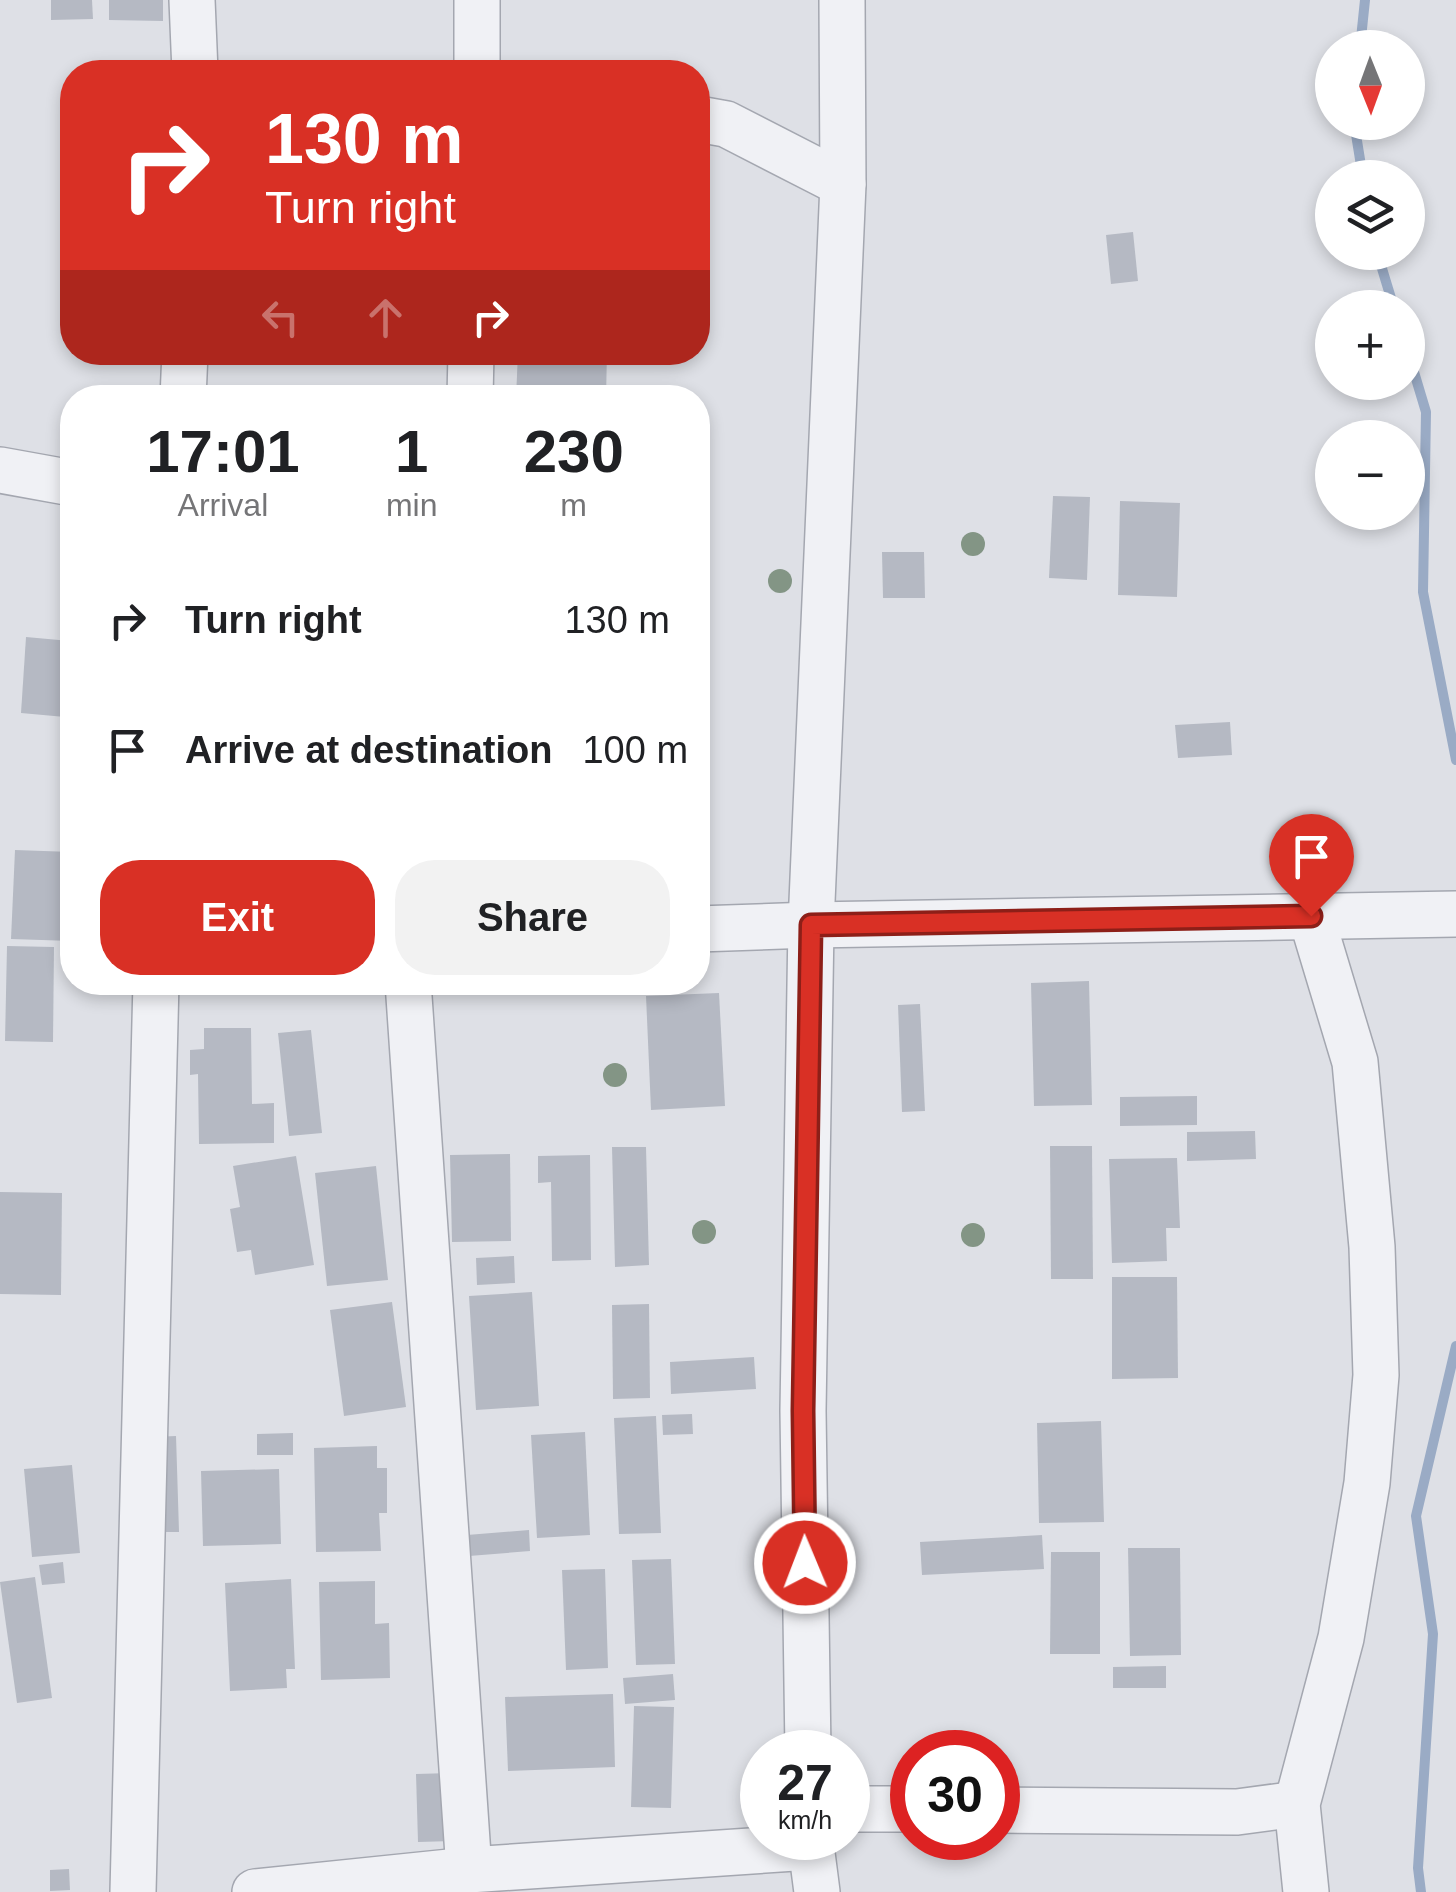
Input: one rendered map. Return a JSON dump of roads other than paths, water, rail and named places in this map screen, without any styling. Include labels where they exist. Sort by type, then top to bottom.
[{"type":"street","points":[[192,0],[195,60]]},
{"type":"street","points":[[477,60],[478,0]]},
{"type":"street","points":[[808,1730],[803,1411],[811,925],[843,184],[842,0]]},
{"type":"street","points":[[710,121],[726,124],[843,184]]},
{"type":"street","points":[[0,470],[60,481]]},
{"type":"street","points":[[710,929],[1456,914]]},
{"type":"street","points":[[1306,1892],[1297,1804],[1341,1638],[1368,1484],[1376,1375],[1372,1247],[1355,1062],[1311,916]]},
{"type":"street","points":[[133,1892],[156,995]]},
{"type":"street","points":[[409,995],[469,1870]]},
{"type":"street","points":[[1020,1810],[1237,1812],[1297,1804]]},
{"type":"street","points":[[256,1892],[387,1886],[469,1870],[740,1848]]},
{"type":"street","points":[[813,1860],[817,1892]]},
{"type":"waterway","points":[[1362,30],[1365,0]]},
{"type":"waterway","points":[[1357,140],[1360,160]]},
{"type":"waterway","points":[[1382,270],[1389,290]]},
{"type":"waterway","points":[[1422,400],[1426,412],[1423,592],[1456,760]]},
{"type":"waterway","points":[[1421,1892],[1418,1868],[1433,1634],[1416,1516],[1456,1346]]}]
